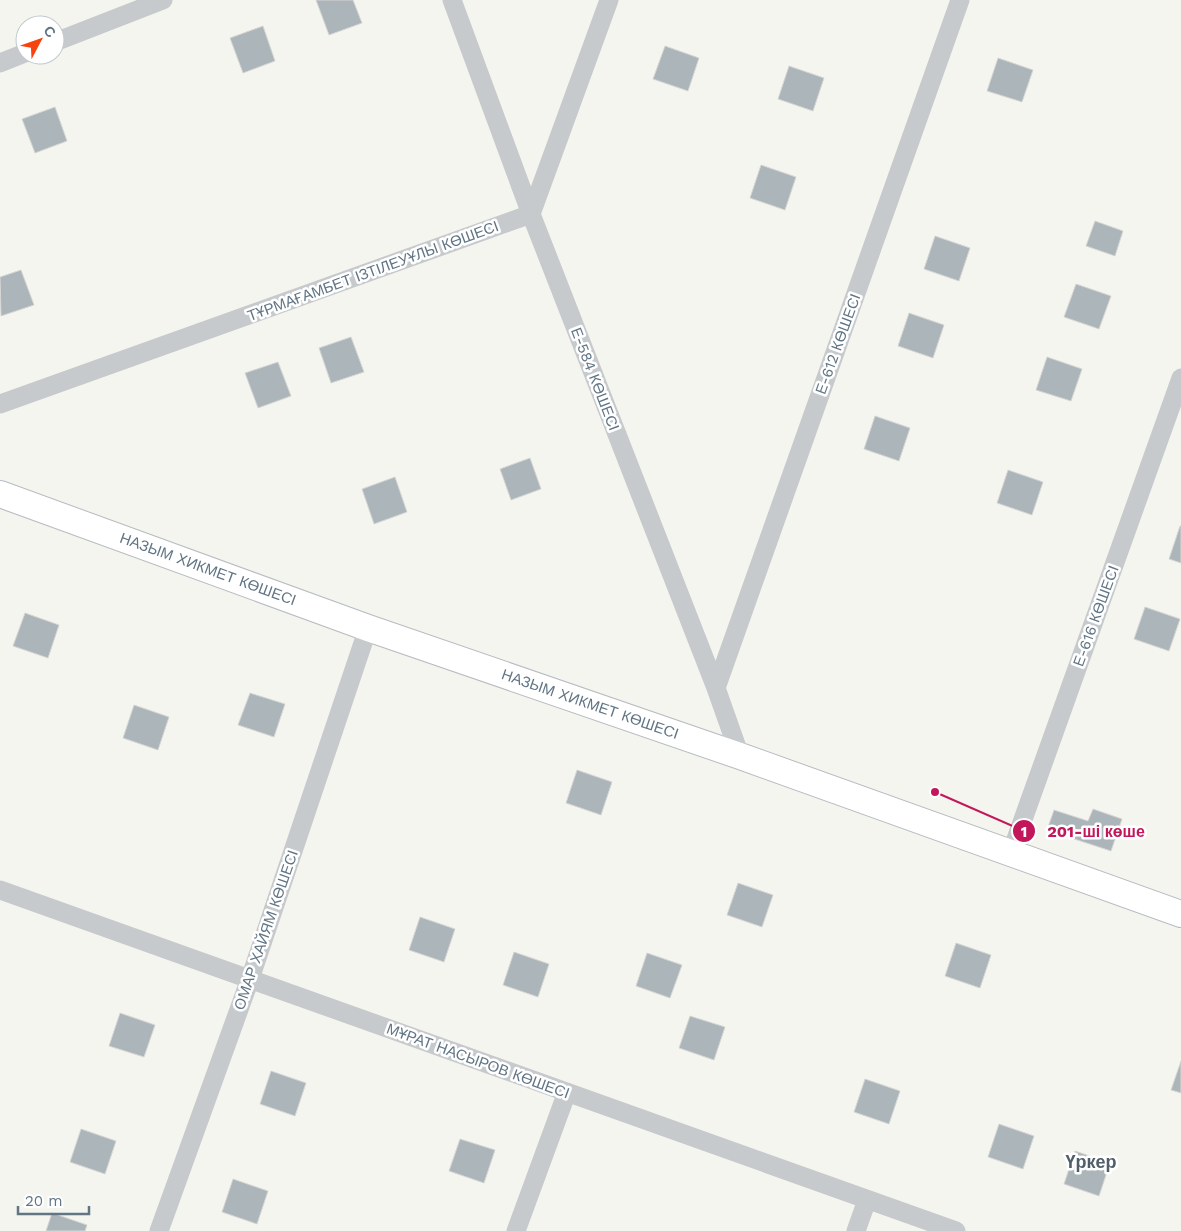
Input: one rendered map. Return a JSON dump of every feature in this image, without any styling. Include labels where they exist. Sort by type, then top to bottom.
[{"type":"street","points":[[65,38],[163,0]]},
{"type":"street","name":"Е-584 КӨШЕСІ","points":[[452,0],[531,214],[716,688],[740,756]]},
{"type":"street","points":[[531,214],[609,0]]},
{"type":"street","name":"Е-612 КӨШЕСІ","points":[[716,688],[960,0]]},
{"type":"street","points":[[0,63],[15,57]]},
{"type":"street","name":"ТҰРМАҒАМБЕТ ІЗТІЛЕУҰЛЫ КӨШЕСІ","points":[[0,404],[531,214]]},
{"type":"street","name":"Е-616 КӨШЕСІ","points":[[1011,853],[1181,378]]},
{"type":"street","name":"НАЗЫМ ХИКМЕТ КӨШЕСІ","points":[[0,494],[368,628],[740,756],[1181,914]]},
{"type":"street","name":"ОМАР ХАЙЯМ КӨШЕСІ","points":[[158,1231],[250,979],[368,628]]},
{"type":"street","name":"МҰРАТ НАСЫРОВ КӨШЕСІ","points":[[0,890],[956,1231]]},
{"type":"street","points":[[516,1231],[567,1092]]},
{"type":"street","points":[[856,1231],[866,1200]]},
{"type":"building","points":[[316,0],[353,0],[362,23],[329,35]]},
{"type":"building","points":[[263,26],[275,61],[243,73],[230,38]]},
{"type":"building","points":[[665,46],[699,58],[688,91],[653,79]]},
{"type":"building","points":[[998,58],[1033,70],[1022,102],[987,91]]},
{"type":"building","points":[[789,66],[824,78],[813,111],[778,99]]},
{"type":"building","points":[[55,107],[67,141],[35,153],[22,119]]},
{"type":"building","points":[[761,165],[796,177],[785,210],[750,198]]},
{"type":"building","points":[[1095,221],[1123,231],[1115,256],[1086,246]]},
{"type":"building","points":[[935,236],[970,248],[959,281],[924,269]]},
{"type":"building","points":[[21,270],[34,305],[1,316],[0,277]]},
{"type":"building","points":[[1076,284],[1111,296],[1099,329],[1064,317]]},
{"type":"building","points":[[909,313],[944,325],[933,358],[898,346]]},
{"type":"building","points":[[351,337],[364,372],[331,383],[319,348]]},
{"type":"building","points":[[1047,357],[1082,369],[1071,401],[1036,390]]},
{"type":"building","points":[[278,362],[291,396],[258,408],[245,373]]},
{"type":"building","points":[[875,416],[910,428],[899,461],[864,449]]},
{"type":"building","points":[[530,458],[541,489],[511,500],[500,469]]},
{"type":"building","points":[[1008,470],[1043,482],[1032,515],[997,503]]},
{"type":"building","points":[[395,477],[407,512],[374,524],[362,489]]},
{"type":"building","points":[[1181,526],[1181,563],[1169,559]]},
{"type":"building","points":[[1145,607],[1180,619],[1169,651],[1134,639]]},
{"type":"building","points":[[25,613],[59,625],[48,658],[13,646]]},
{"type":"building","points":[[250,693],[285,704],[274,737],[238,725]]},
{"type":"building","points":[[134,705],[169,717],[158,750],[123,738]]},
{"type":"building","points":[[577,770],[612,782],[601,815],[566,803]]},
{"type":"building","points":[[1093,809],[1122,819],[1111,851],[1047,830],[1054,810],[1088,821]]},
{"type":"building","points":[[738,883],[773,895],[762,927],[727,915]]},
{"type":"building","points":[[420,917],[455,929],[444,962],[409,950]]},
{"type":"building","points":[[956,943],[991,955],[980,988],[945,976]]},
{"type":"building","points":[[514,952],[549,964],[538,997],[503,985]]},
{"type":"building","points":[[647,953],[682,965],[670,998],[636,986]]},
{"type":"building","points":[[120,1013],[155,1025],[144,1057],[109,1046]]},
{"type":"building","points":[[690,1016],[725,1027],[714,1060],[679,1048]]},
{"type":"building","points":[[1181,1061],[1181,1093],[1171,1090]]},
{"type":"building","points":[[271,1071],[306,1083],[295,1116],[260,1104]]},
{"type":"building","points":[[865,1079],[900,1091],[889,1124],[854,1112]]},
{"type":"building","points":[[999,1124],[1034,1136],[1023,1169],[988,1157]]},
{"type":"building","points":[[81,1129],[116,1141],[105,1174],[70,1162]]},
{"type":"building","points":[[460,1139],[495,1150],[484,1183],[449,1171]]},
{"type":"building","points":[[1075,1151],[1110,1163],[1099,1196],[1064,1184]]},
{"type":"building","points":[[233,1179],[268,1191],[257,1224],[222,1212]]},
{"type":"building","points":[[52,1213],[87,1225],[85,1231],[46,1231]]},
{"type":"place","name":"201-ші көше","points":[[935,792]]},
{"type":"district","name":"Үркер","points":[[1091,1162]]}]
